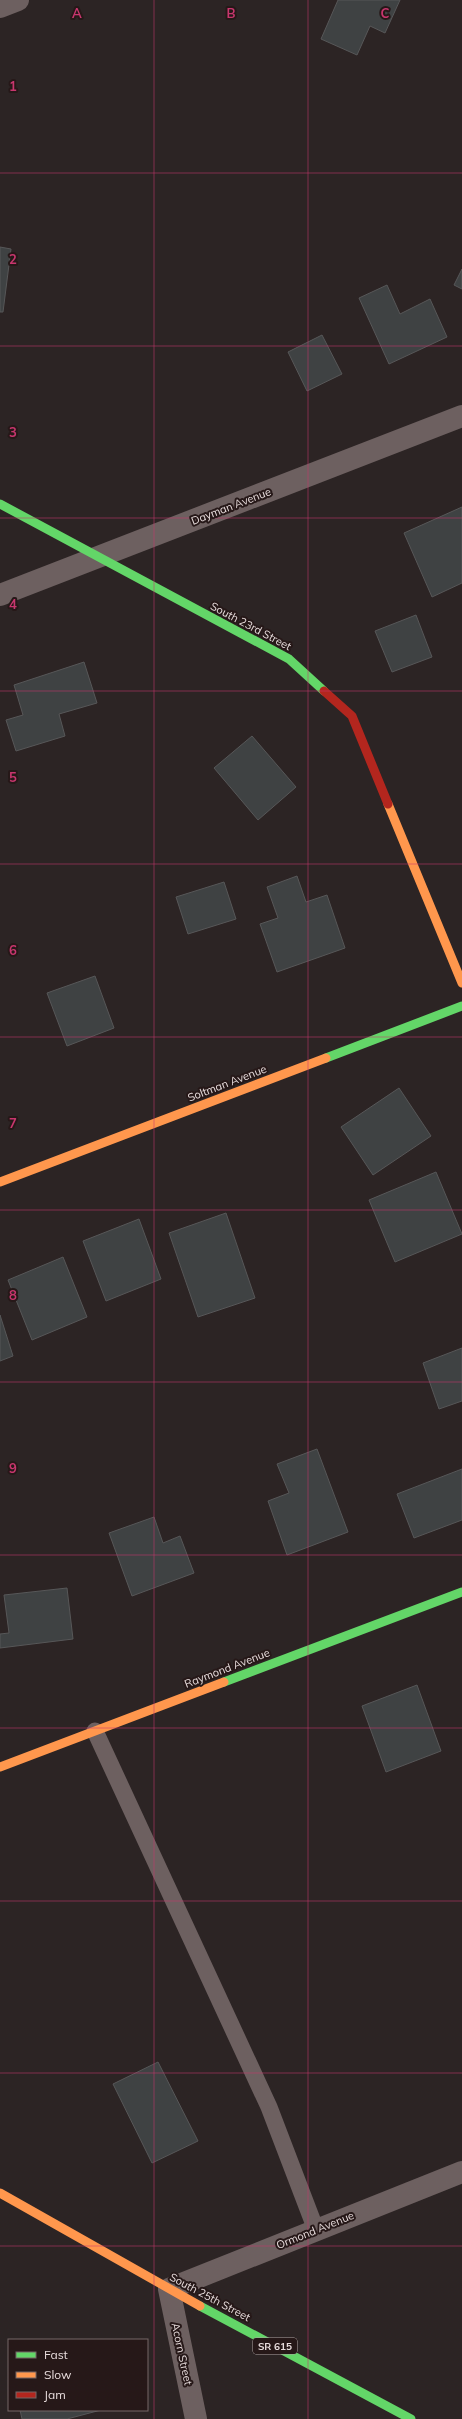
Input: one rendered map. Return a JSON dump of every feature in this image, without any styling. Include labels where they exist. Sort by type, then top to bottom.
[{"type":"street","points":[[0,7],[18,0]]},
{"type":"street","name":"Dayman Avenue","points":[[0,595],[462,416]]},
{"type":"street","name":"South 23rd Street","points":[[0,504],[289,659],[352,716],[462,983]]},
{"type":"street","name":"Soltman Avenue","points":[[0,1182],[462,1006]]},
{"type":"street","name":"Raymond Avenue","points":[[0,1767],[462,1592]]},
{"type":"street","name":"Ormond Avenue","points":[[169,2289],[460,2174]]},
{"type":"street","name":"South 25th Street","points":[[0,2193],[169,2289],[411,2419]]},
{"type":"street","name":"Acorn Street","points":[[169,2289],[196,2419]]},
{"type":"lane","points":[[95,1731],[269,2107],[316,2230]]},
{"type":"building","points":[[338,0],[400,0],[385,33],[370,26],[357,55],[321,39]]},
{"type":"building","points":[[0,247],[11,249],[3,312],[0,312]]},
{"type":"building","points":[[462,269],[462,289],[454,285]]},
{"type":"building","points":[[387,285],[400,314],[430,299],[447,337],[389,364],[359,298]]},
{"type":"building","points":[[322,335],[342,374],[307,391],[288,352]]},
{"type":"building","points":[[462,507],[462,583],[432,597],[404,533]]},
{"type":"building","points":[[416,615],[432,657],[392,672],[375,631]]},
{"type":"building","points":[[84,662],[97,703],[59,714],[65,736],[16,751],[6,720],[23,715],[14,685]]},
{"type":"building","points":[[252,736],[296,787],[258,820],[214,768]]},
{"type":"building","points":[[297,876],[306,902],[327,895],[345,948],[277,972],[260,924],[278,918],[267,887]]},
{"type":"building","points":[[224,882],[236,919],[188,934],[176,897]]},
{"type":"building","points":[[95,976],[114,1028],[67,1046],[47,993]]},
{"type":"building","points":[[399,1088],[431,1136],[373,1175],[341,1127]]},
{"type":"building","points":[[436,1172],[462,1234],[395,1262],[369,1200]]},
{"type":"building","points":[[226,1213],[255,1298],[198,1317],[169,1233]]},
{"type":"building","points":[[139,1219],[161,1279],[106,1301],[83,1241]]},
{"type":"building","points":[[63,1257],[87,1317],[32,1340],[8,1280]]},
{"type":"building","points":[[0,1315],[13,1356],[0,1361]]},
{"type":"building","points":[[462,1348],[462,1401],[439,1409],[423,1363]]},
{"type":"building","points":[[317,1449],[348,1532],[287,1555],[268,1501],[289,1493],[277,1464]]},
{"type":"building","points":[[462,1469],[462,1520],[414,1538],[397,1494]]},
{"type":"building","points":[[154,1517],[163,1543],[180,1536],[194,1573],[132,1596],[109,1533]]},
{"type":"building","points":[[67,1588],[73,1639],[0,1648],[0,1634],[9,1633],[4,1595]]},
{"type":"building","points":[[417,1685],[441,1751],[386,1772],[362,1706]]},
{"type":"building","points":[[158,2062],[198,2141],[152,2163],[113,2084]]},
{"type":"building","points":[[20,2411],[97,2411],[67,2419],[22,2419]]},
{"type":"traffic: fast","points":[[0,504],[289,659],[324,691]]},
{"type":"traffic: fast","points":[[326,1058],[462,1006]]},
{"type":"traffic: fast","points":[[224,1682],[462,1592]]},
{"type":"traffic: fast","points":[[200,2306],[411,2419]]},
{"type":"traffic: slow","points":[[388,804],[462,983]]},
{"type":"traffic: slow","points":[[0,1182],[326,1058]]},
{"type":"traffic: slow","points":[[0,1767],[224,1682]]},
{"type":"traffic: slow","points":[[0,2193],[200,2306]]},
{"type":"traffic: jam","points":[[324,691],[352,716],[388,804]]}]
